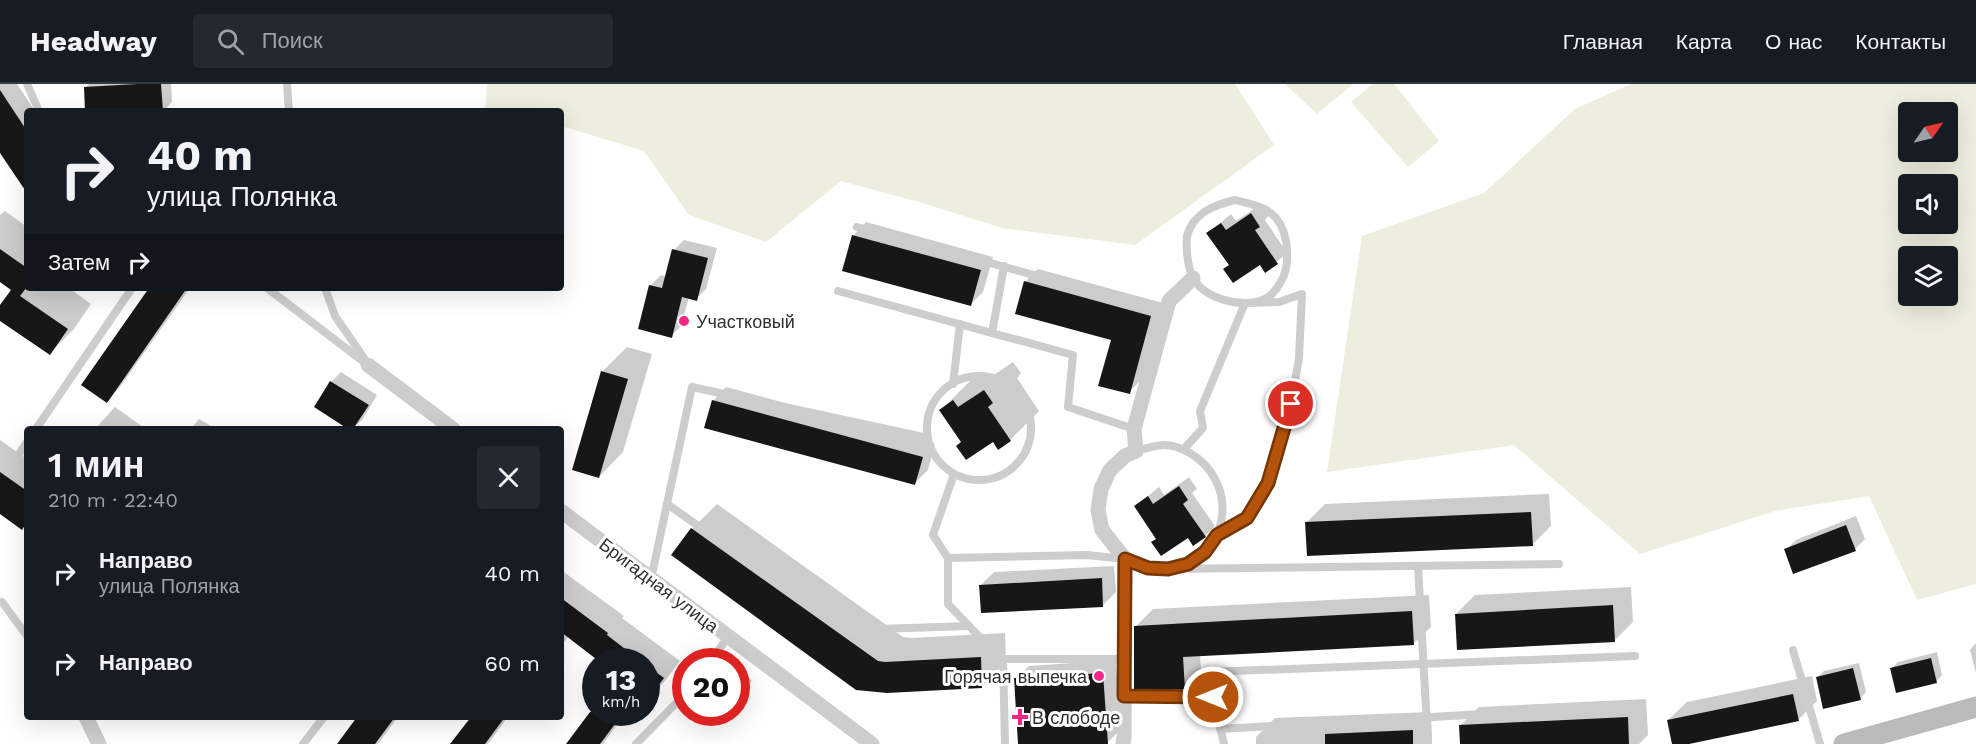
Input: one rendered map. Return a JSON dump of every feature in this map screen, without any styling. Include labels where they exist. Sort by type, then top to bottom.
[{"type":"street","points":[[1123,744],[1125,559],[1102,530],[1098,510],[1101,489],[1110,470],[1125,456],[1136,451],[1134,429],[1169,301],[1193,279]]},
{"type":"street","points":[[368,365],[449,426]]},
{"type":"street","name":"Бригадная улица","points":[[564,513],[872,744]]},
{"type":"street","points":[[1844,744],[1976,707]]},
{"type":"street","points":[[87,720],[99,744]]},
{"type":"lane","points":[[27,84],[38,108]]},
{"type":"lane","points":[[287,84],[289,108]]},
{"type":"lane","points":[[1217,535],[1247,518],[1268,483],[1291,404],[1299,358],[1302,294],[1279,302],[1245,303],[1224,300],[1205,292],[1193,279],[1187,259],[1187,236],[1197,216],[1216,204],[1235,200],[1257,206],[1276,218],[1285,236],[1288,252],[1282,282],[1262,301],[1245,303]]},
{"type":"lane","points":[[857,226],[1167,311]]},
{"type":"lane","points":[[0,232],[24,233]]},
{"type":"lane","points":[[992,333],[1004,266]]},
{"type":"lane","points":[[38,426],[130,291]]},
{"type":"lane","points":[[271,291],[368,365]]},
{"type":"lane","points":[[326,291],[335,316],[368,365]]},
{"type":"lane","points":[[838,291],[1073,356],[1068,407],[1134,429]]},
{"type":"lane","points":[[1184,449],[1203,428],[1200,411],[1245,303]]},
{"type":"lane","points":[[953,384],[960,324]]},
{"type":"lane","points":[[975,376],[993,378],[1009,386],[1021,398],[1029,413],[1031,430],[1028,446],[1020,460],[1008,472],[993,479],[976,480],[954,474],[945,468],[934,454],[928,438],[927,420],[933,404],[944,390],[953,384],[958,380],[975,376]]},
{"type":"lane","points":[[651,580],[692,387],[928,438]]},
{"type":"lane","points":[[1136,451],[1164,445],[1184,449],[1202,460],[1215,476],[1222,495],[1222,516],[1217,535],[1205,552],[1188,564],[1168,569]]},
{"type":"lane","points":[[0,459],[15,460],[24,446]]},
{"type":"lane","points":[[954,474],[933,535],[948,558],[948,604],[1003,659],[1125,659]]},
{"type":"lane","points":[[667,504],[848,630],[969,626]]},
{"type":"lane","points":[[948,558],[1087,555],[1125,559],[1148,568],[1168,569],[1559,564]]},
{"type":"lane","points":[[1418,566],[1428,744]]},
{"type":"lane","points":[[0,602],[24,632]]},
{"type":"lane","points":[[720,648],[728,637]]},
{"type":"lane","points":[[1793,650],[1820,744]]},
{"type":"lane","points":[[1224,744],[1207,672],[1635,656]]},
{"type":"lane","points":[[1003,659],[1005,744]]},
{"type":"lane","points":[[1124,696],[1213,697]]},
{"type":"lane","points":[[1221,729],[1625,706]]},
{"type":"lane","points":[[636,744],[672,707]]},
{"type":"lane","points":[[303,744],[322,720]]},
{"type":"green space","points":[[487,84],[1235,84],[1274,145],[1135,245],[1002,228],[841,181],[766,242],[689,215],[644,151],[564,127],[564,108],[485,108]]},
{"type":"green space","points":[[1285,84],[1353,84],[1317,114]]},
{"type":"green space","points":[[1373,84],[1394,84],[1439,141],[1408,167],[1351,102]]},
{"type":"green space","points":[[1631,84],[1976,84],[1976,584],[1917,600],[1869,496],[1775,511],[1640,554],[1514,445],[1327,472],[1362,236],[1484,193],[1575,109]]},
{"type":"building","points":[[161,84],[163,108],[85,108],[84,87]]},
{"type":"building","points":[[0,90],[24,126],[24,189],[0,153]]},
{"type":"building","points":[[1251,213],[1260,227],[1255,230],[1278,264],[1265,273],[1260,265],[1233,283],[1223,269],[1229,265],[1206,233],[1221,223],[1226,230]]},
{"type":"building","points":[[852,235],[981,270],[971,306],[842,271]]},
{"type":"building","points":[[0,249],[24,266],[24,291],[20,296],[68,329],[50,355],[0,321],[0,305],[11,290],[0,282]]},
{"type":"building","points":[[672,249],[708,258],[697,301],[682,297],[672,338],[638,329],[649,285],[662,288]]},
{"type":"building","points":[[1024,281],[1151,316],[1130,394],[1098,386],[1111,340],[1015,314]]},
{"type":"building","points":[[147,291],[185,291],[107,403],[81,385]]},
{"type":"building","points":[[601,371],[628,379],[599,478],[572,470]]},
{"type":"building","points":[[330,381],[369,405],[355,426],[343,426],[314,407]]},
{"type":"building","points":[[984,390],[993,403],[988,407],[1011,441],[998,450],[993,442],[966,460],[956,446],[961,442],[939,410],[953,400],[958,407]]},
{"type":"building","points":[[712,400],[923,457],[915,485],[704,428]]},
{"type":"building","points":[[0,472],[24,489],[24,527],[22,530],[0,514]]},
{"type":"building","points":[[1179,486],[1188,500],[1183,504],[1206,537],[1193,546],[1188,538],[1161,556],[1151,542],[1156,539],[1134,506],[1148,496],[1153,504]]},
{"type":"building","points":[[1531,512],[1533,546],[1307,556],[1305,522]]},
{"type":"building","points":[[1846,525],[1856,551],[1793,574],[1784,549]]},
{"type":"building","points":[[691,528],[878,661],[981,657],[982,688],[887,693],[856,690],[671,555]]},
{"type":"building","points":[[1102,578],[1103,607],[981,613],[979,585]]},
{"type":"building","points":[[564,600],[608,633],[607,635],[624,648],[582,648],[564,634]]},
{"type":"building","points":[[1613,605],[1615,642],[1457,650],[1455,614]]},
{"type":"building","points":[[1412,611],[1414,645],[1183,657],[1185,689],[1134,690],[1134,626]]},
{"type":"building","points":[[1931,658],[1937,683],[1896,693],[1890,668]]},
{"type":"building","points":[[1853,668],[1861,700],[1823,709],[1816,677]]},
{"type":"building","points":[[1103,673],[1108,744],[1018,744],[1014,678]]},
{"type":"building","points":[[1793,694],[1799,721],[1689,744],[1672,744],[1667,720]]},
{"type":"building","points":[[1628,717],[1629,744],[1460,744],[1459,725]]},
{"type":"building","points":[[355,720],[393,720],[375,744],[337,744]]},
{"type":"building","points":[[469,720],[503,720],[485,744],[450,744]]},
{"type":"building","points":[[582,723],[582,726],[614,726],[600,744],[566,744]]},
{"type":"building","points":[[1413,730],[1413,744],[1325,744],[1325,734]]},
{"type":"place","name":"Участковый","points":[[684,321]]},
{"type":"place","name":"Горячая выпечка","points":[[1099,676]]},
{"type":"place","name":"В слободе","points":[[1020,717]]},
{"type":"route","points":[[1213,697],[1124,696],[1125,559],[1148,568],[1168,569],[1188,564],[1205,552],[1217,535],[1247,518],[1268,483],[1291,404]]}]
